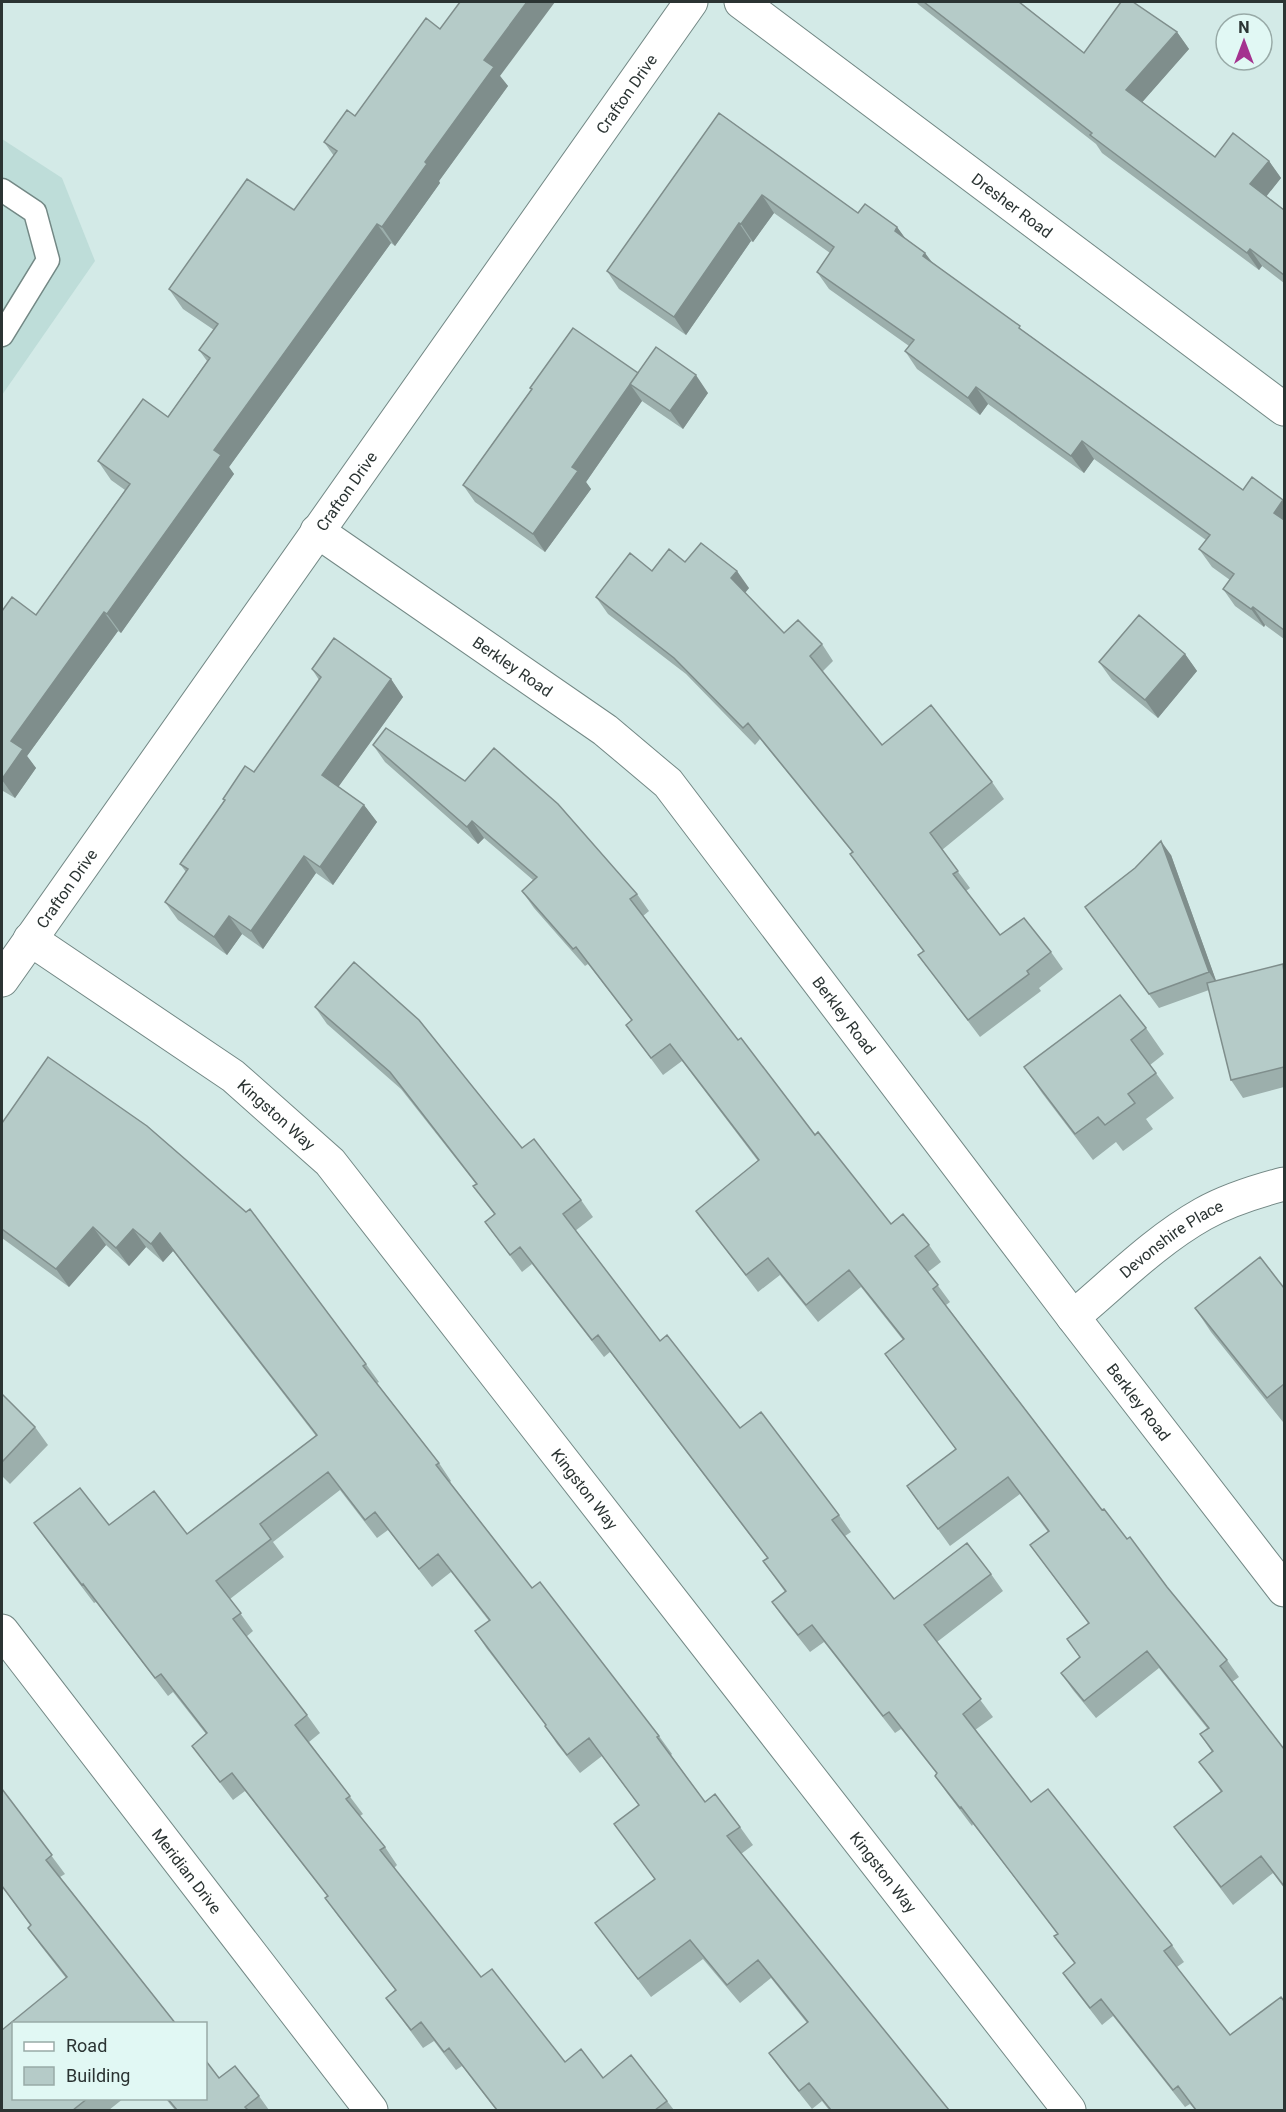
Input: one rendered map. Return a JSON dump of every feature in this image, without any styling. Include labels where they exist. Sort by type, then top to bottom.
[{"type":"street","name":"Crafton Drive","points":[[2,980],[691,2]]},
{"type":"street","name":"Dresher Road","points":[[741,2],[1284,409]]},
{"type":"street","name":"Berkley Road","points":[[317,531],[605,730],[668,783],[1073,1317],[1284,1590]]},
{"type":"street","name":"Kingston Way","points":[[30,939],[233,1076],[330,1162],[1069,2110]]},
{"type":"street","name":"Devonshire Place","points":[[1073,1317],[1167,1237],[1204,1214],[1252,1193],[1284,1184]]},
{"type":"street","name":"Meridian Drive","points":[[2,1631],[371,2110]]},
{"type":"lane","points":[[2,190],[35,212],[48,260],[2,335]]},
{"type":"shaded area","points":[[2,139],[62,178],[95,261],[2,395]]},
{"type":"building","points":[[460,2],[527,2],[484,60],[494,67],[425,162],[427,164],[382,227],[377,224],[214,450],[221,455],[107,614],[104,612],[11,741],[23,749],[2,779],[2,611],[12,597],[36,615],[130,484],[98,461],[143,399],[168,417],[210,358],[199,350],[218,324],[169,289],[247,179],[294,210],[337,151],[324,142],[347,110],[355,116],[426,18],[440,29]]},
{"type":"building","points":[[924,2],[1019,2],[1084,53],[1121,2],[1133,2],[1177,32],[1126,90],[1215,157],[1233,133],[1269,161],[1250,184],[1284,210],[1284,275],[1250,249],[1247,253],[1090,135],[1092,133]]},
{"type":"building","points":[[719,113],[858,213],[865,204],[897,227],[895,231],[925,253],[923,256],[1243,490],[1252,477],[1283,500],[1274,513],[1284,520],[1284,630],[1223,589],[1234,574],[1199,549],[1210,535],[1082,441],[1071,456],[976,387],[968,398],[905,351],[914,340],[817,272],[834,247],[762,195],[741,224],[739,223],[674,317],[607,271]]},
{"type":"building","points":[[573,328],[638,373],[572,467],[578,471],[533,534],[463,485]]},
{"type":"building","points":[[656,347],[696,375],[670,411],[630,384]]},
{"type":"building","points":[[701,543],[737,571],[731,578],[784,633],[798,620],[822,644],[810,656],[882,745],[931,705],[992,782],[930,833],[958,871],[953,874],[1000,935],[1024,918],[1051,952],[1027,971],[1029,974],[968,1020],[918,955],[924,951],[850,854],[853,852],[748,723],[743,728],[674,658],[596,597],[630,553],[652,571],[669,549],[685,562]]},
{"type":"building","points":[[1139,615],[1185,654],[1145,700],[1099,662]]},
{"type":"building","points":[[334,638],[391,679],[322,775],[364,805],[320,867],[304,856],[251,931],[229,916],[214,937],[165,902],[188,869],[180,864],[225,800],[223,799],[245,766],[254,772],[321,677],[312,669]]},
{"type":"building","points":[[386,728],[465,781],[494,748],[558,804],[637,894],[630,899],[738,1040],[741,1038],[815,1135],[818,1132],[891,1224],[903,1214],[929,1245],[915,1256],[938,1285],[933,1289],[1102,1510],[1104,1509],[1127,1539],[1130,1537],[1167,1587],[1227,1660],[1220,1666],[1284,1749],[1284,1886],[1261,1856],[1221,1887],[1174,1827],[1222,1791],[1199,1762],[1213,1751],[1200,1734],[1209,1728],[1147,1651],[1084,1701],[1061,1673],[1080,1657],[1067,1639],[1089,1623],[1030,1545],[1049,1531],[1008,1477],[938,1529],[907,1486],[956,1449],[885,1354],[904,1339],[849,1270],[806,1305],[768,1258],[746,1275],[696,1211],[759,1160],[670,1044],[651,1058],[626,1025],[632,1020],[576,947],[573,949],[522,891],[537,877],[472,821],[467,827],[373,745]]},
{"type":"building","points":[[1161,841],[1209,972],[1149,994],[1085,907],[1135,868]]},
{"type":"building","points":[[354,962],[419,1020],[522,1148],[534,1139],[581,1200],[563,1214],[660,1341],[667,1335],[740,1428],[761,1412],[839,1515],[832,1520],[894,1599],[967,1543],[991,1574],[924,1625],[981,1699],[963,1714],[1031,1802],[1048,1789],[1172,1945],[1164,1951],[1230,2035],[1281,1997],[1284,2001],[1284,2110],[1196,2110],[1178,2086],[1173,2090],[1101,1999],[1090,2008],[1063,1973],[1075,1963],[1054,1936],[1058,1934],[935,1776],[937,1773],[889,1712],[883,1716],[812,1625],[798,1635],[772,1602],[786,1591],[763,1561],[768,1558],[598,1335],[592,1340],[520,1247],[510,1255],[485,1222],[495,1214],[473,1186],[477,1184],[390,1072],[315,1007]]},
{"type":"building","points":[[1283,964],[1284,1067],[1231,1080],[1207,983]]},
{"type":"building","points":[[1120,995],[1146,1028],[1131,1040],[1156,1073],[1128,1094],[1135,1103],[1105,1125],[1098,1117],[1075,1134],[1024,1067]]},
{"type":"building","points":[[48,1057],[147,1126],[246,1212],[250,1209],[366,1364],[363,1366],[439,1463],[436,1465],[532,1588],[540,1582],[659,1736],[657,1737],[705,1802],[715,1794],[740,1827],[727,1836],[949,2110],[831,2110],[809,2083],[799,2091],[769,2053],[808,2022],[758,1960],[727,1985],[690,1940],[638,1979],[595,1923],[655,1879],[614,1824],[639,1805],[589,1738],[567,1755],[475,1631],[490,1620],[438,1554],[419,1569],[375,1512],[365,1520],[328,1472],[260,1524],[271,1539],[216,1581],[241,1613],[233,1619],[307,1715],[295,1725],[350,1796],[346,1799],[385,1847],[380,1850],[481,1977],[492,1969],[565,2062],[581,2049],[603,2078],[631,2055],[667,2101],[655,2110],[497,2110],[449,2048],[444,2052],[421,2022],[411,2030],[386,1998],[396,1990],[325,1898],[328,1896],[232,1773],[220,1782],[192,1746],[207,1733],[161,1674],[155,1678],[34,1523],[80,1488],[109,1525],[154,1491],[187,1534],[317,1435],[160,1233],[151,1244],[133,1229],[116,1248],[93,1227],[56,1269],[2,1229],[2,1123]]},
{"type":"building","points":[[1260,1257],[1284,1288],[1284,1384],[1267,1398],[1195,1308]]},
{"type":"building","points":[[2,1394],[35,1427],[2,1462]]},
{"type":"building","points":[[2,1789],[52,1855],[46,1860],[174,2022],[12,2022],[12,2100],[86,2100],[73,2110],[2,2110],[2,2030],[67,1977],[28,1928],[31,1925],[2,1886]]},
{"type":"building","points":[[207,2062],[219,2078],[235,2066],[259,2096],[245,2107],[248,2110],[177,2110],[169,2100],[207,2100]]}]
